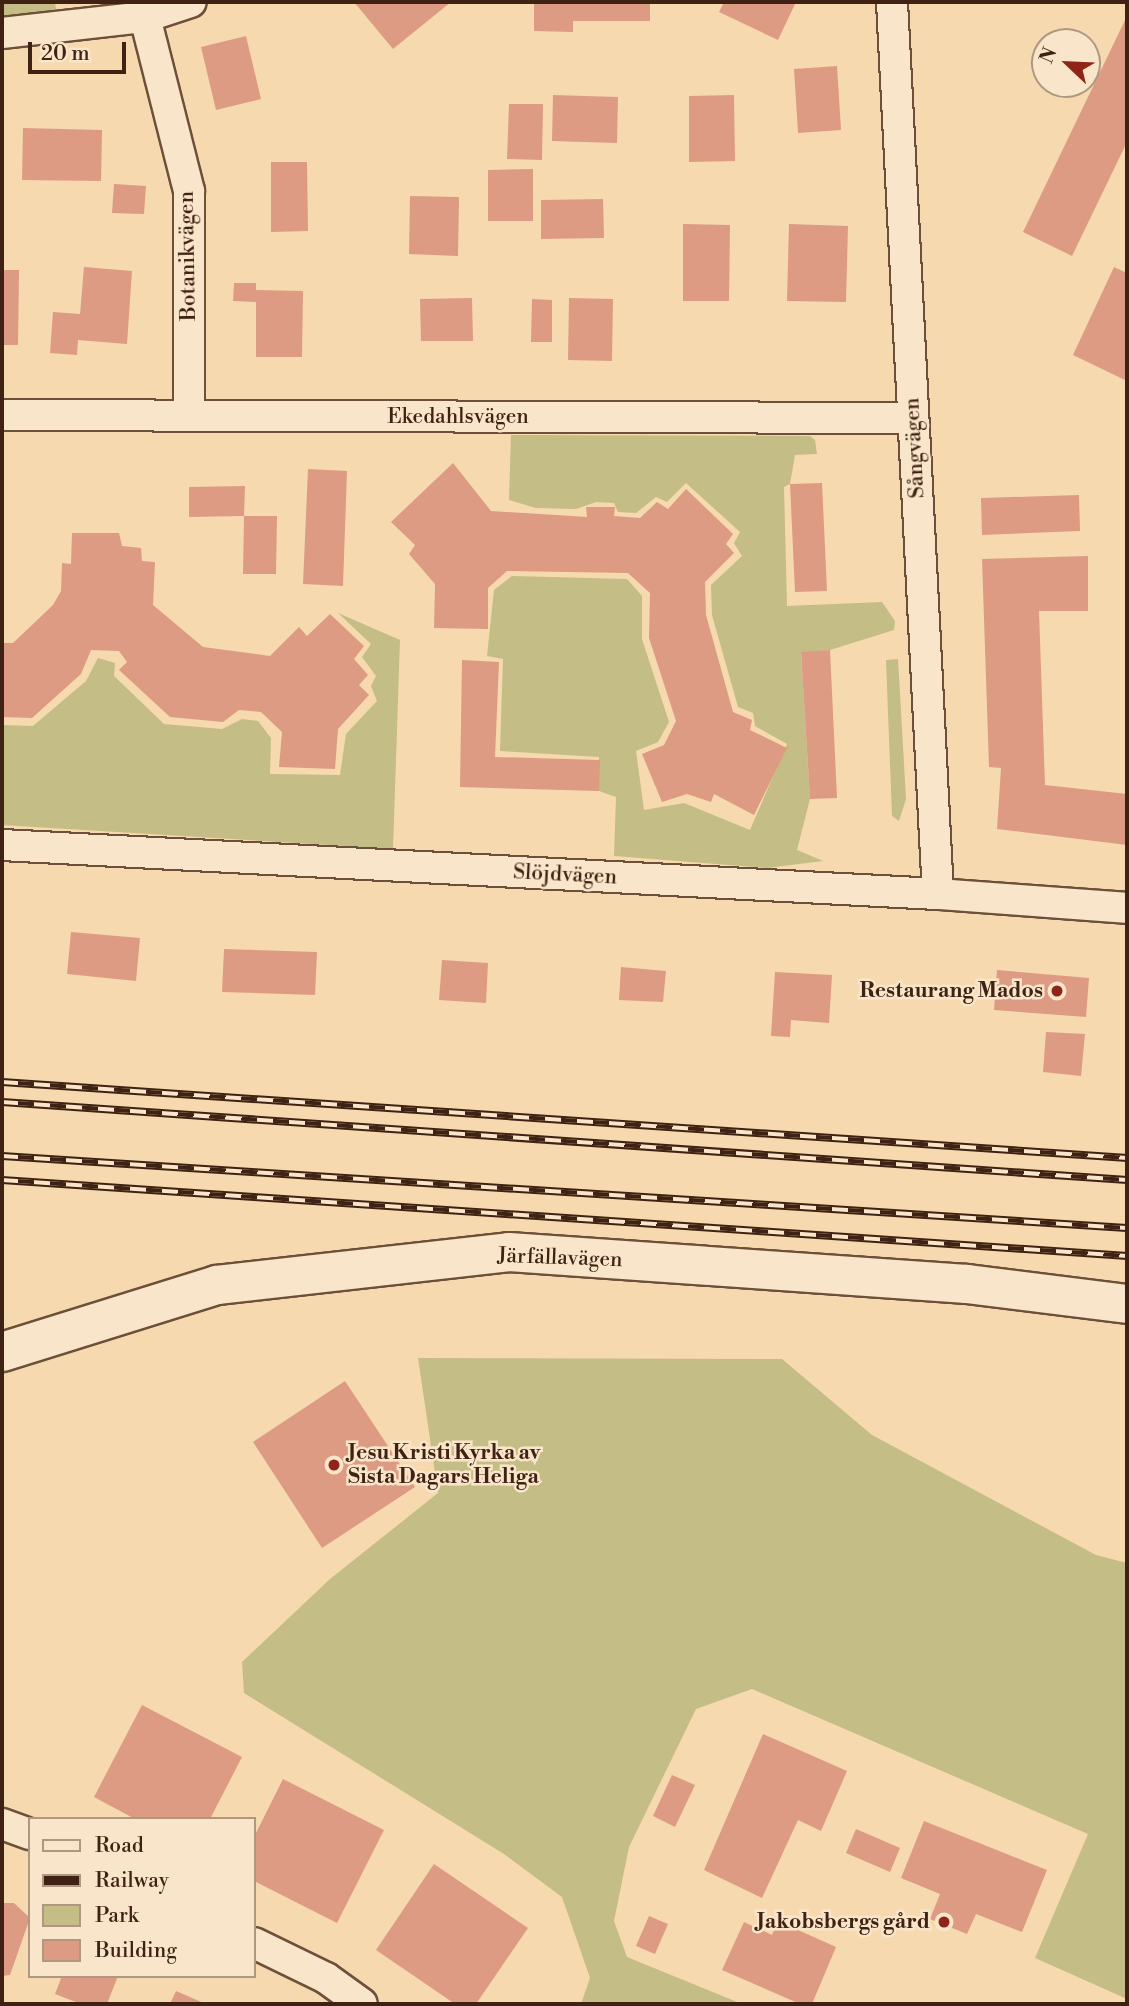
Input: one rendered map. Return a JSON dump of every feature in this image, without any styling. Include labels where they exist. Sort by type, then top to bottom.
[{"type":"street","points":[[2,33],[145,18],[191,2]]},
{"type":"street","name":"Sångvägen","points":[[892,2],[938,894]]},
{"type":"street","name":"Botanikvägen","points":[[145,18],[189,191],[189,416]]},
{"type":"street","name":"Ekedahlsvägen","points":[[2,415],[914,418]]},
{"type":"street","name":"Slöjdvägen","points":[[2,845],[938,894],[1127,908]]},
{"type":"street","name":"Järfällavägen","points":[[2,1352],[217,1285],[509,1252],[967,1284],[1127,1304]]},
{"type":"street","points":[[2,1824],[28,1833]]},
{"type":"street","points":[[256,1944],[326,1978],[362,2004]]},
{"type":"green space","points":[[2,2],[55,2],[56,9],[2,20]]},
{"type":"green space","points":[[511,435],[810,436],[815,440],[817,454],[795,455],[790,484],[784,487],[787,606],[882,602],[895,621],[894,630],[830,650],[801,653],[810,799],[797,850],[823,861],[767,868],[614,856],[616,797],[599,791],[599,757],[500,751],[503,659],[487,656],[494,590],[512,576],[627,579],[642,596],[642,639],[669,722],[658,742],[636,751],[644,810],[684,803],[750,830],[787,744],[755,726],[753,713],[738,707],[712,615],[711,585],[742,556],[734,543],[740,532],[686,483],[667,502],[656,497],[636,513],[618,512],[614,503],[596,502],[576,509],[536,508],[509,500]]},
{"type":"green space","points":[[338,613],[400,640],[393,849],[2,825],[2,725],[33,726],[86,681],[98,658],[115,663],[114,676],[164,724],[222,729],[242,719],[258,721],[271,738],[270,774],[340,775],[346,734],[377,701],[371,686],[376,676],[362,657],[371,644]]},
{"type":"green space","points":[[898,659],[906,799],[899,821],[892,816],[886,660]]},
{"type":"green space","points":[[418,1358],[782,1359],[872,1435],[1096,1555],[1127,1563],[1127,1999],[1035,1958],[1088,1834],[752,1689],[696,1709],[629,1847],[614,1921],[627,1957],[742,2004],[581,2004],[590,1978],[562,1897],[504,1854],[244,1693],[242,1662],[330,1579],[438,1493]]},
{"type":"building","points":[[354,2],[451,2],[393,49]]},
{"type":"building","points":[[534,2],[650,2],[650,21],[573,21],[573,32],[534,31]]},
{"type":"building","points":[[724,2],[796,2],[778,40],[719,12]]},
{"type":"building","points":[[1127,16],[1127,142],[1072,256],[1023,232],[1088,98],[1101,98],[1101,70]]},
{"type":"building","points":[[246,36],[261,99],[216,110],[201,47]]},
{"type":"building","points":[[837,66],[841,130],[798,133],[794,69]]},
{"type":"building","points":[[553,95],[618,97],[617,143],[552,141]]},
{"type":"building","points":[[734,95],[735,161],[689,162],[689,96]]},
{"type":"building","points":[[509,104],[543,104],[542,160],[507,159]]},
{"type":"building","points":[[23,128],[102,130],[101,181],[22,180]]},
{"type":"building","points":[[271,162],[307,162],[308,231],[271,232]]},
{"type":"building","points":[[533,169],[533,221],[488,221],[488,170]]},
{"type":"building","points":[[114,184],[146,186],[144,214],[112,213]]},
{"type":"building","points":[[410,196],[459,197],[458,256],[409,254]]},
{"type":"building","points":[[603,199],[604,238],[541,239],[541,200]]},
{"type":"building","points":[[683,224],[730,225],[729,301],[683,301]]},
{"type":"building","points":[[789,224],[848,226],[846,302],[787,301]]},
{"type":"building","points":[[84,267],[132,271],[127,344],[78,340],[77,355],[50,353],[53,312],[80,314]]},
{"type":"building","points":[[1114,267],[1127,273],[1127,381],[1073,355]]},
{"type":"building","points":[[2,270],[19,270],[18,345],[2,345]]},
{"type":"building","points":[[234,283],[256,283],[256,290],[303,291],[302,357],[256,357],[256,302],[233,301]]},
{"type":"building","points":[[472,298],[473,341],[421,341],[420,299]]},
{"type":"building","points":[[569,298],[613,299],[612,361],[568,360]]},
{"type":"building","points":[[532,299],[552,300],[552,342],[531,342]]},
{"type":"building","points":[[453,463],[491,511],[587,517],[586,507],[615,507],[614,516],[640,518],[657,502],[668,509],[686,489],[733,534],[726,544],[734,553],[705,582],[706,615],[733,712],[752,720],[750,730],[787,748],[754,815],[714,794],[711,802],[687,794],[662,802],[642,754],[664,745],[676,721],[649,638],[650,593],[628,573],[507,571],[488,588],[488,629],[434,628],[435,584],[409,554],[415,545],[391,522]]},
{"type":"building","points":[[308,469],[347,471],[343,586],[303,584]]},
{"type":"building","points":[[822,483],[827,591],[795,592],[790,484]]},
{"type":"building","points":[[245,486],[244,516],[189,517],[189,487]]},
{"type":"building","points":[[1079,495],[1080,531],[982,535],[981,498]]},
{"type":"building","points":[[244,516],[277,516],[276,574],[243,574]]},
{"type":"building","points":[[72,533],[119,533],[122,546],[141,548],[142,561],[155,562],[153,605],[203,647],[270,656],[299,627],[307,636],[330,614],[364,646],[354,659],[368,675],[359,685],[369,695],[338,729],[335,769],[279,767],[282,732],[261,712],[239,710],[223,722],[170,717],[119,670],[127,662],[119,651],[91,650],[81,674],[32,718],[2,717],[2,643],[13,643],[53,605],[61,591],[62,563],[71,564]]},
{"type":"building","points":[[1088,556],[1088,611],[1039,611],[1045,785],[1127,794],[1127,845],[997,829],[1001,768],[989,767],[982,559]]},
{"type":"building","points":[[830,650],[837,798],[810,799],[801,652]]},
{"type":"building","points":[[462,660],[499,662],[495,757],[600,760],[599,791],[460,787]]},
{"type":"building","points":[[71,932],[140,938],[136,981],[67,974]]},
{"type":"building","points":[[224,949],[317,952],[315,995],[222,992]]},
{"type":"building","points":[[442,960],[488,963],[486,1003],[439,1000]]},
{"type":"building","points":[[621,967],[666,971],[663,1002],[619,1000]]},
{"type":"building","points":[[997,970],[1089,978],[1086,1017],[994,1010]]},
{"type":"building","points":[[775,972],[832,975],[829,1023],[791,1020],[790,1037],[771,1036]]},
{"type":"building","points":[[1046,1032],[1085,1034],[1081,1076],[1043,1072]]},
{"type":"building","name":"Jesu Kristi Kyrka av Sista Dagars Heliga","points":[[345,1381],[415,1487],[322,1548],[253,1442]]},
{"type":"building","points":[[142,1705],[242,1757],[211,1817],[131,1817],[94,1797]]},
{"type":"building","points":[[763,1734],[847,1771],[821,1831],[798,1820],[762,1898],[704,1870]]},
{"type":"building","points":[[672,1775],[695,1785],[675,1827],[653,1816]]},
{"type":"building","points":[[283,1779],[384,1830],[337,1923],[256,1882],[256,1833]]},
{"type":"building","points":[[924,1821],[1047,1870],[1022,1932],[976,1914],[967,1934],[930,1919],[940,1894],[901,1878]]},
{"type":"building","points":[[856,1829],[900,1848],[890,1872],[846,1853]]},
{"type":"building","points":[[434,1864],[528,1928],[476,2004],[455,2004],[376,1950]]},
{"type":"building","points":[[2,1903],[14,1903],[28,1916],[28,1924],[10,1975],[2,1976]]},
{"type":"building","points":[[649,1916],[668,1924],[655,1954],[636,1946]]},
{"type":"building","points":[[778,1921],[836,1947],[812,2004],[800,2004],[722,1970],[744,1922],[772,1935]]},
{"type":"building","points":[[61,1978],[117,1978],[107,2004],[81,2004],[55,1994]]},
{"type":"building","points":[[176,1991],[206,2004],[170,2004]]},
{"type":"railway","points":[[2,1082],[1127,1158]]},
{"type":"railway","points":[[2,1102],[1127,1180]]},
{"type":"railway","points":[[2,1156],[1127,1228]]},
{"type":"railway","points":[[2,1180],[1127,1256]]},
{"type":"place","name":"Restaurang Mados","points":[[1057,991]]},
{"type":"place","name":"Jesu Kristi Kyrka av Sista Dagars Heliga","points":[[334,1465]]},
{"type":"place","name":"Jakobsbergs gård","points":[[944,1922]]}]
